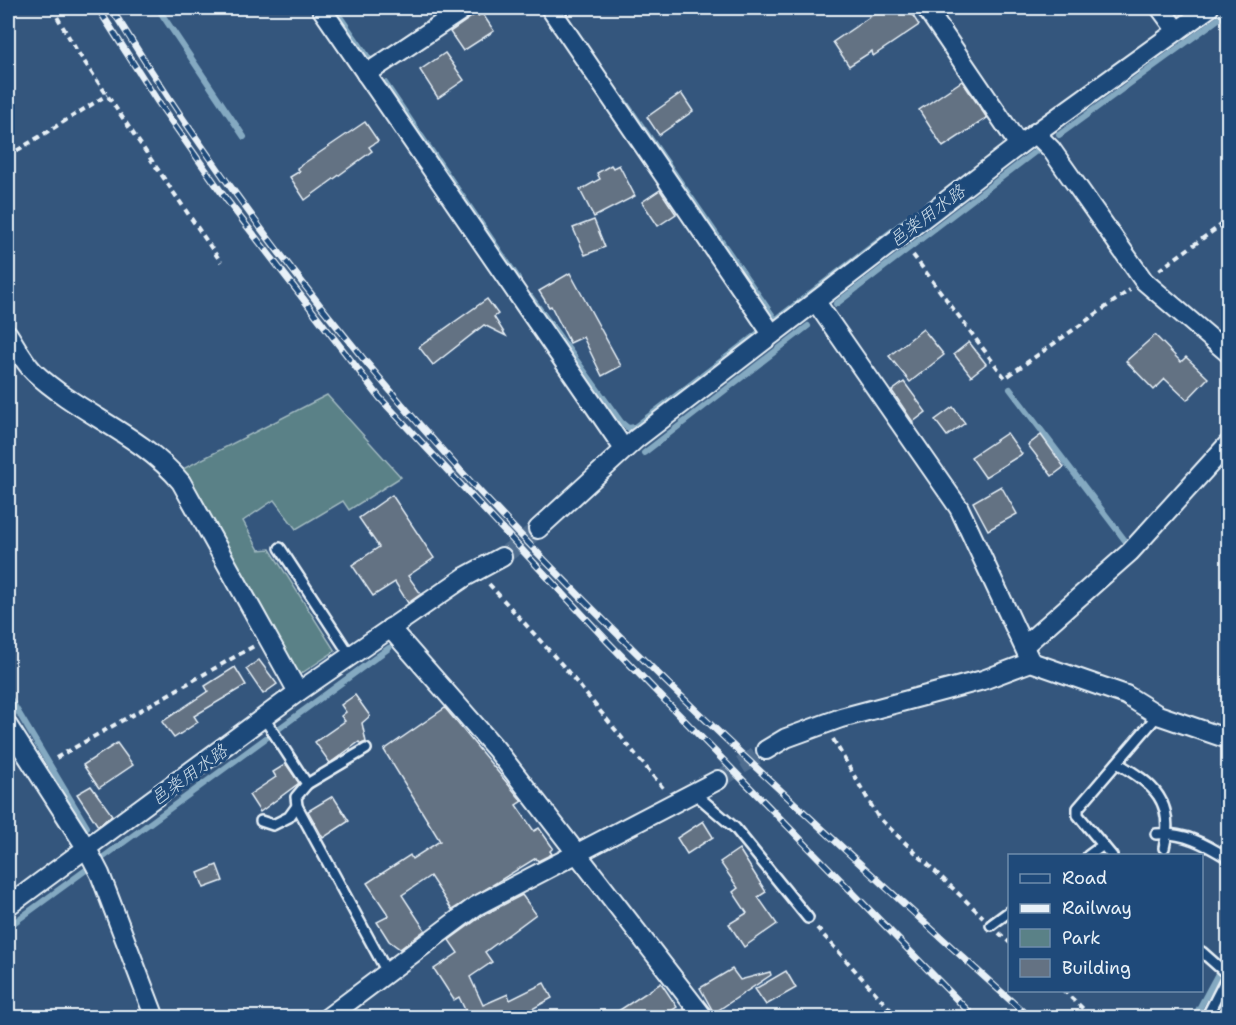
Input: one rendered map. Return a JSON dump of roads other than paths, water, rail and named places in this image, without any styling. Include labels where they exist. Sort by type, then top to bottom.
[{"type":"street","points":[[321,8],[624,449]]},
{"type":"street","points":[[366,74],[465,8]]},
{"type":"street","points":[[550,8],[772,334]]},
{"type":"street","points":[[926,8],[1019,145]]},
{"type":"street","points":[[1160,8],[1177,31]]},
{"type":"street","points":[[538,529],[624,449],[772,334],[1019,145],[1209,8]]},
{"type":"street","points":[[1035,134],[1051,149],[1144,281],[1228,353]]},
{"type":"street","points":[[816,302],[959,508],[1028,653],[1126,695],[1158,715],[1228,740]]},
{"type":"street","points":[[8,334],[32,370],[54,389],[133,440],[171,470],[181,482],[297,692]]},
{"type":"street","points":[[766,750],[786,738],[827,724],[983,680],[1028,653],[1131,552],[1228,444]]},
{"type":"street","points":[[8,906],[297,692],[477,570],[502,557]]},
{"type":"street","points":[[390,628],[496,749],[704,1017]]},
{"type":"street","points":[[8,726],[87,849],[100,874],[155,1017]]},
{"type":"street","points":[[338,1014],[387,972],[476,906],[718,780]]},
{"type":"lane","points":[[280,548],[350,656]]},
{"type":"lane","points":[[1111,854],[1078,815],[1078,808],[1158,715]]},
{"type":"lane","points":[[264,718],[308,784]]},
{"type":"lane","points":[[366,749],[308,784],[296,797],[297,806],[387,972]]},
{"type":"lane","points":[[1117,763],[1144,779],[1160,797],[1167,813],[1164,848]]},
{"type":"lane","points":[[694,793],[735,828],[808,918]]},
{"type":"lane","points":[[261,821],[273,825],[289,817],[297,806]]},
{"type":"lane","points":[[1156,834],[1173,832],[1202,843],[1228,858]]},
{"type":"lane","points":[[1090,854],[1103,845]]},
{"type":"lane","points":[[991,925],[1008,912]]},
{"type":"lane","points":[[1203,953],[1228,975],[1206,1017]]},
{"type":"waterway","points":[[151,8],[153,11],[159,10],[244,137]]},
{"type":"waterway","points":[[334,8],[370,60]]},
{"type":"waterway","name":"邑楽用水路","points":[[1059,135],[1228,12]]},
{"type":"waterway","points":[[385,83],[518,278]]},
{"type":"waterway","points":[[625,102],[775,319]]},
{"type":"waterway","name":"邑楽用水路","points":[[836,304],[1036,151]]},
{"type":"waterway","points":[[531,297],[621,422],[628,428],[635,427],[917,212]]},
{"type":"waterway","name":"邑楽用水路","points":[[644,453],[808,326]]},
{"type":"waterway","points":[[1010,389],[1127,543]]},
{"type":"waterway","name":"邑楽用水路","points":[[8,927],[389,648]]},
{"type":"waterway","points":[[8,695],[87,827]]},
{"type":"waterway","points":[[1194,1018],[1228,955]]},
{"type":"tunnel","points":[[502,557],[538,529]]},
{"type":"tunnel","points":[[718,780],[766,750]]},
{"type":"railway","points":[[98,8],[158,102],[226,199],[380,398],[608,642],[975,1018]]},
{"type":"railway","points":[[111,8],[190,129],[274,246],[364,360],[459,469],[666,682],[810,818],[1030,1018]]}]
